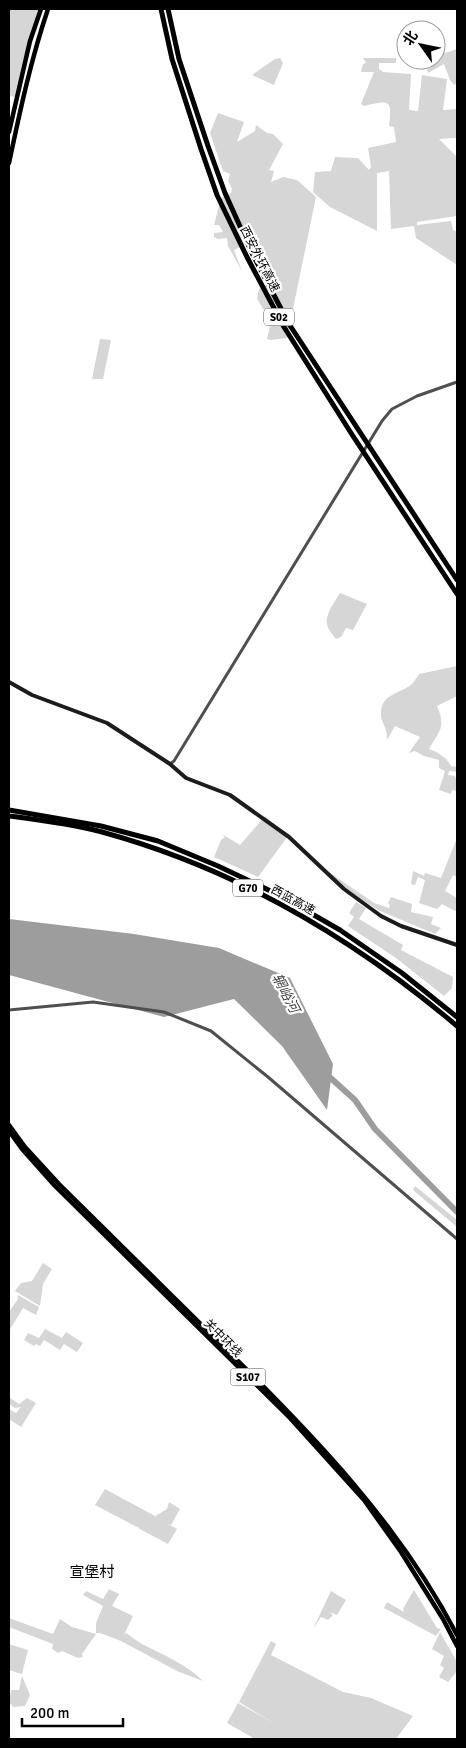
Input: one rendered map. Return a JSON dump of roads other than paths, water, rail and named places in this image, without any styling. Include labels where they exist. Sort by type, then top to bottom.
[{"type":"highway","points":[[9,132],[30,41],[41,9]]},
{"type":"highway","points":[[9,163],[25,86],[36,43],[48,9]]},
{"type":"highway","name":"西安外环高速","points":[[161,9],[172,59],[201,149],[217,195],[247,257],[284,327],[457,594]]},
{"type":"highway","name":"西安外环高速","points":[[168,9],[179,59],[226,193],[252,253],[289,324],[457,580]]},
{"type":"highway","name":"西蓝高速","points":[[9,811],[101,826],[158,841],[218,866],[279,895],[340,930],[402,973],[457,1017]]},
{"type":"highway","name":"西蓝高速","points":[[9,811],[100,832],[158,850],[215,872],[274,900],[334,934],[394,976],[456,1025]]},
{"type":"highway","name":"关中环线","points":[[9,1125],[25,1147],[59,1184],[295,1417],[367,1498],[401,1544],[448,1616],[457,1635]]},
{"type":"highway","name":"关中环线","points":[[9,1131],[22,1150],[55,1186],[290,1418],[364,1500],[401,1552],[443,1619],[457,1646]]},
{"type":"main road","points":[[9,682],[32,695],[107,723],[170,764],[186,778],[230,795],[289,837],[344,889],[381,916],[401,926],[457,945]]},
{"type":"street","points":[[170,764],[174,761],[382,421],[392,409],[409,400],[457,382]]},
{"type":"street","points":[[9,1010],[93,1002],[164,1012],[212,1031],[457,1239]]},
{"type":"water","points":[[9,919],[134,934],[219,948],[290,978],[333,1064],[327,1110],[282,1046],[234,999],[164,1017],[9,975]]},
{"type":"waterway","name":"辋峪河","points":[[324,1072],[355,1100],[375,1129],[457,1212]]},
{"type":"district","name":"宣堡村","points":[[92,1572]]}]
